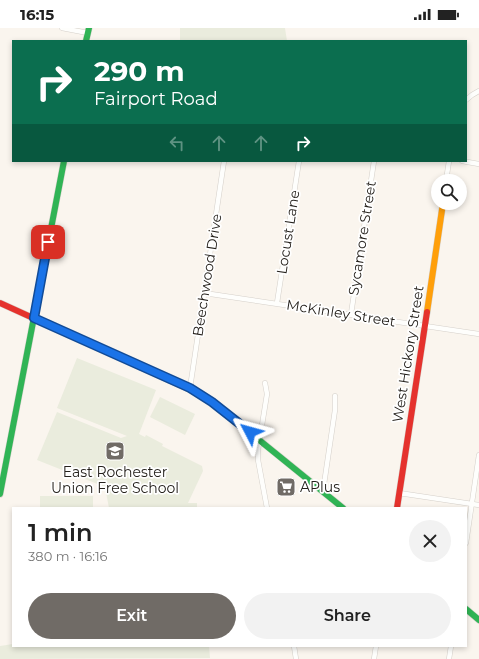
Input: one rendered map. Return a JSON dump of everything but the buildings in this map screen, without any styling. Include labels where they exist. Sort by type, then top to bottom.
[{"type":"main road","points":[[86,40],[88,30]]},
{"type":"main road","points":[[0,494],[64,162]]},
{"type":"main road","name":"West Hickory Street","points":[[397,507],[442,210]]},
{"type":"main road","points":[[0,303],[190,388],[212,402],[342,507]]},
{"type":"main road","points":[[467,610],[479,620]]},
{"type":"street","points":[[62,28],[88,30]]},
{"type":"street","points":[[467,99],[479,91]]},
{"type":"street","name":"Beechwood Drive","points":[[190,388],[224,162]]},
{"type":"street","name":"Locust Lane","points":[[277,303],[299,162]]},
{"type":"street","name":"Sycamore Street","points":[[351,314],[374,162]]},
{"type":"street","points":[[447,174],[449,162]]},
{"type":"street","points":[[467,162],[479,164]]},
{"type":"street","name":"McKinley Street","points":[[204,293],[479,334]]},
{"type":"street","points":[[265,383],[268,394],[258,450],[258,460],[267,507]]},
{"type":"street","points":[[323,491],[335,410],[335,396]]},
{"type":"street","points":[[467,536],[479,455]]},
{"type":"street","points":[[399,493],[479,505]]},
{"type":"street","points":[[294,647],[296,659]]},
{"type":"street","points":[[374,659],[376,647]]},
{"type":"street","points":[[449,659],[451,647]]},
{"type":"shaded area","points":[[180,28],[285,28],[287,40],[180,40]]},
{"type":"shaded area","points":[[77,358],[156,390],[139,434],[145,437],[146,435],[163,444],[162,446],[202,466],[203,471],[188,503],[197,503],[197,507],[109,507],[105,487],[37,460],[57,412],[121,438],[127,436],[57,408]]},
{"type":"shaded area","points":[[160,397],[195,414],[185,435],[150,417]]},
{"type":"shaded area","points":[[40,496],[93,496],[93,507],[40,507]]},
{"type":"shaded area","points":[[12,644],[12,647],[209,647],[210,658],[0,659],[0,646]]},
{"type":"traffic: fast","points":[[86,40],[89,28]]},
{"type":"traffic: fast","points":[[0,494],[64,162]]},
{"type":"traffic: fast","points":[[187,388],[201,395],[221,409],[342,507]]},
{"type":"traffic: fast","points":[[467,610],[479,620]]},
{"type":"traffic: slow","points":[[427,312],[442,210]]},
{"type":"traffic: jam","points":[[0,303],[187,388]]},
{"type":"traffic: jam","points":[[397,507],[427,312]]},
{"type":"place","name":"East Rochester Union Free School","points":[[115,451]]},
{"type":"place","name":"APlus","points":[[286,487]]},
{"type":"route","points":[[48,242],[34,318],[190,388],[212,402],[250,432]]}]
